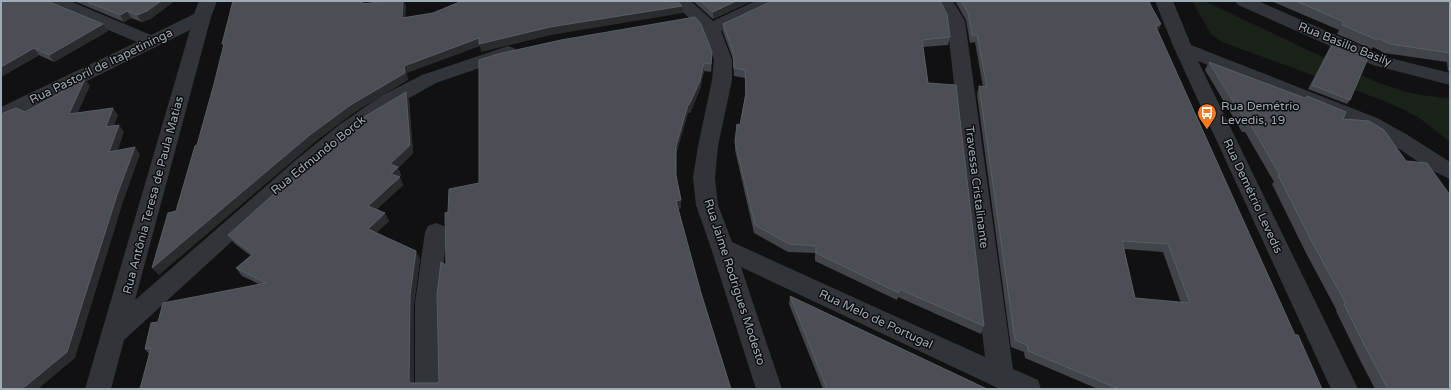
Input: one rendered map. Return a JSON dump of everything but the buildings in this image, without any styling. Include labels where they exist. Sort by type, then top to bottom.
[{"type":"street","points":[[54,1],[150,41]]},
{"type":"street","name":"Rua Jaime Rodrigues Modesto","points":[[680,1],[705,23],[718,44],[723,60],[723,73],[708,146],[704,178],[707,205],[723,248],[769,389]]},
{"type":"street","points":[[676,21],[705,23],[770,1]]},
{"type":"street","name":"Travessa Cristalinante","points":[[944,1],[956,20],[1001,377]]},
{"type":"street","name":"Rua Demétrio Levedis","points":[[1164,1],[1183,48],[1345,389]]},
{"type":"street","name":"Rua Basilio Basily","points":[[1244,1],[1380,61],[1450,78]]},
{"type":"street","name":"Rua Pastoril de Itapetininga","points":[[1,115],[150,41],[205,9]]},
{"type":"street","name":"Rua Antônia Teresa de Paula Matias","points":[[96,386],[115,333],[205,9]]},
{"type":"street","name":"Rua Edmundo Borck","points":[[115,333],[304,164],[346,130],[388,101],[429,79],[471,64],[525,48]]},
{"type":"street","points":[[1183,48],[1370,123],[1399,139],[1436,164],[1450,171]]},
{"type":"street","points":[[428,389],[427,303],[436,232]]},
{"type":"street","name":"Rua Melo de Portugal","points":[[723,248],[1028,389]]},
{"type":"shaded area","points":[[1192,1],[1204,1],[1383,85],[1421,95],[1450,98],[1450,142],[1418,117],[1390,103],[1222,42],[1211,34]]},
{"type":"place","name":"Rua Demétrio Levedis, 19","points":[[1207,130]]}]
